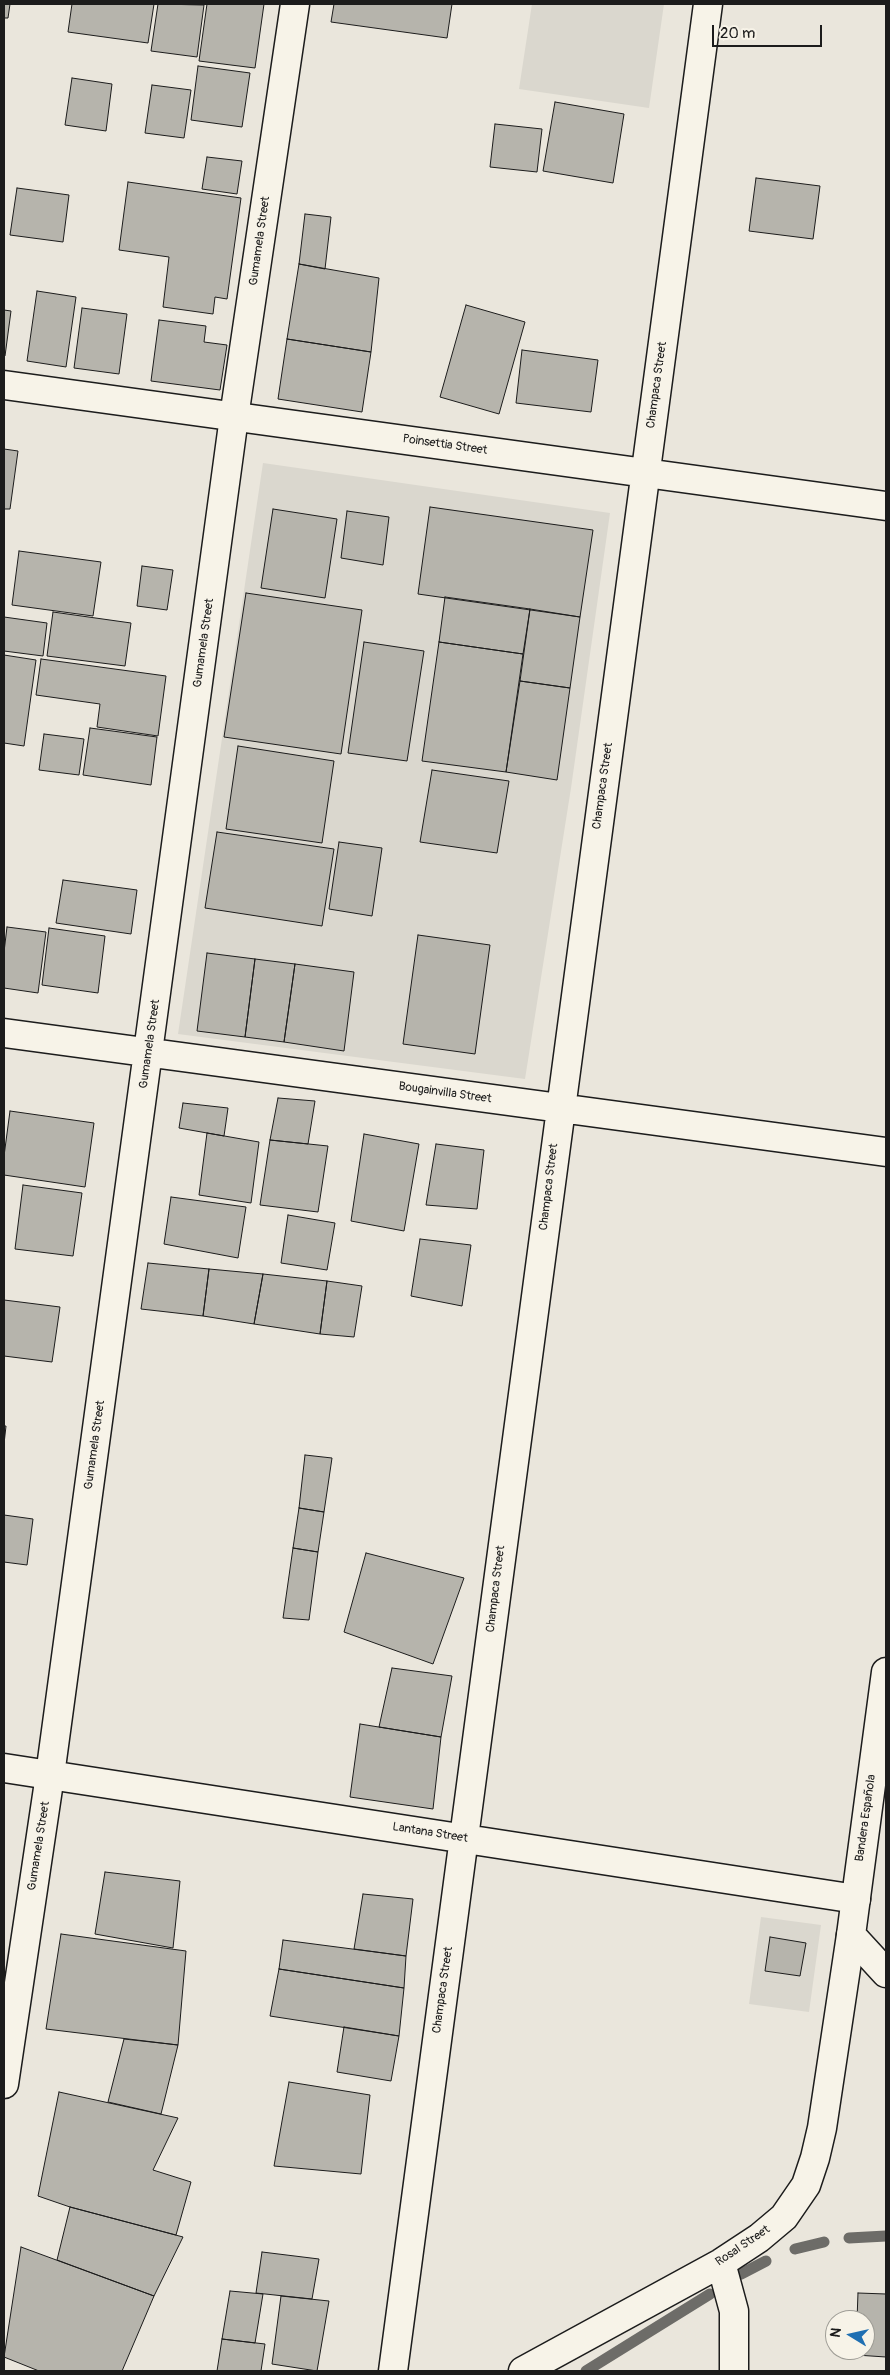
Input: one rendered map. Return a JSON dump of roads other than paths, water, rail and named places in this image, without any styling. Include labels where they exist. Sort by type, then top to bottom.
[{"type":"street","name":"Gumamela Street","points":[[4,2084],[50,1775],[234,416],[295,4]]},
{"type":"street","name":"Champaca Street","points":[[393,2371],[559,1108],[708,4]]},
{"type":"street","name":"Poinsettia Street","points":[[4,384],[886,506]]},
{"type":"street","name":"Bougainvilla Street","points":[[4,1032],[886,1152]]},
{"type":"street","name":"Bandera Española","points":[[850,1935],[886,1672]]},
{"type":"street","name":"Lantana Street","points":[[4,1768],[856,1899]]},
{"type":"street","points":[[850,1935],[886,1973]]},
{"type":"street","name":"Rosal Street","points":[[523,2371],[720,2263],[760,2238],[784,2217],[806,2185],[815,2158],[822,2128],[850,1935]]},
{"type":"street","points":[[720,2263],[734,2312],[734,2371]]},
{"type":"waterway","points":[[849,2238],[886,2236]]},
{"type":"waterway","points":[[795,2249],[824,2242]]},
{"type":"waterway","points":[[741,2274],[766,2261]]},
{"type":"waterway","points":[[586,2371],[710,2294]]}]
